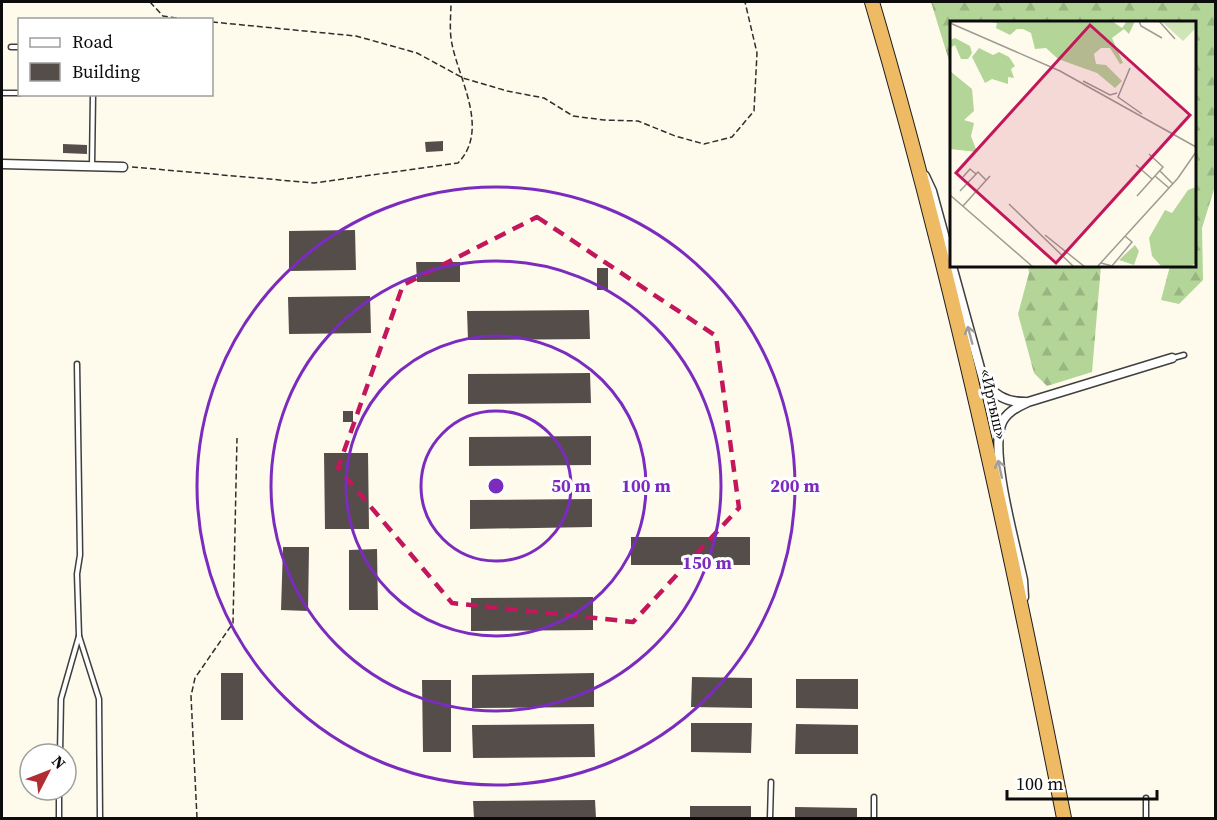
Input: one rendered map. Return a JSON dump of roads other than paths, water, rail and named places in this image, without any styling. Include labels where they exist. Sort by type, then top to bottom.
[{"type":"highway","name":"«Иртыш»","points":[[872,2],[914,154],[969,370],[1064,819]]},
{"type":"street","points":[[914,154],[932,191],[950,258]]},
{"type":"street","points":[[2,164],[123,167]]},
{"type":"street","points":[[953,267],[983,379],[998,396],[1008,400],[1028,402]]},
{"type":"street","points":[[1025,630],[1023,580],[997,455],[1000,426],[1011,412],[1028,402],[1172,358]]},
{"type":"lane","points":[[11,47],[18,47]]},
{"type":"lane","points":[[2,93],[18,93]]},
{"type":"lane","points":[[92,166],[93,96]]},
{"type":"lane","points":[[1172,358],[1184,355]]},
{"type":"lane","points":[[77,364],[79,636],[99,699],[100,819]]},
{"type":"lane","points":[[60,742],[61,699],[79,636]]},
{"type":"lane","points":[[770,819],[771,782]]},
{"type":"lane","points":[[874,797],[874,819]]},
{"type":"lane","points":[[1146,798],[1146,819]]},
{"type":"lane","points":[[59,802],[59,819]]}]
